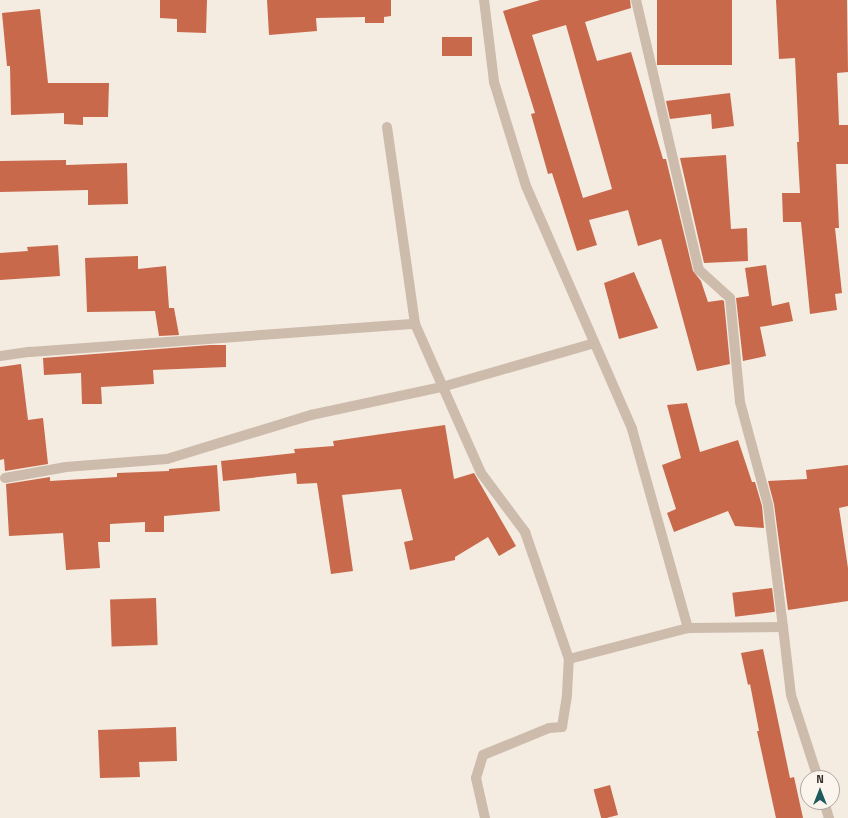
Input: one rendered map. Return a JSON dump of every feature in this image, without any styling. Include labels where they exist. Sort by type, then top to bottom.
[{"type":"street","points":[[484,0],[494,82],[526,186],[632,429],[688,628]]},
{"type":"street","points":[[636,0],[699,270],[730,298],[740,402],[768,505],[791,695],[815,770]]},
{"type":"street","points":[[387,127],[415,324],[481,473],[525,532],[569,659],[567,694],[562,727],[549,728],[483,755],[476,778],[485,818]]},
{"type":"street","points":[[0,356],[30,352],[415,324]]},
{"type":"street","points":[[5,478],[66,467],[167,459],[310,415],[442,387],[594,343]]},
{"type":"street","points":[[569,659],[688,628],[783,627]]},
{"type":"building","points":[[160,0],[207,0],[206,33],[177,32],[177,19],[160,18]]},
{"type":"building","points":[[267,0],[391,0],[391,16],[384,17],[384,23],[365,23],[365,17],[316,18],[317,31],[269,35]]},
{"type":"building","points":[[540,0],[630,0],[631,8],[585,22],[597,61],[631,52],[663,159],[666,159],[693,271],[701,281],[708,302],[724,301],[730,364],[697,371],[661,239],[638,246],[628,210],[589,220],[597,245],[577,251],[552,173],[548,174],[531,114],[535,113],[503,11]],"holes":[[[566,25],[612,189],[583,198],[532,35]]]},
{"type":"building","points":[[657,0],[732,0],[732,65],[657,65]]},
{"type":"building","points":[[776,0],[847,0],[848,72],[837,73],[839,125],[848,125],[848,164],[836,164],[839,228],[835,228],[842,293],[835,294],[837,310],[810,314],[801,222],[783,222],[782,193],[800,193],[797,142],[799,142],[795,58],[779,59]]},
{"type":"building","points":[[40,9],[48,83],[109,83],[108,117],[83,117],[83,125],[64,124],[64,113],[11,115],[10,66],[7,66],[2,13]]},
{"type":"building","points":[[442,37],[472,37],[472,56],[442,56]]},
{"type":"building","points":[[730,93],[734,126],[712,129],[711,114],[670,119],[666,101]]},
{"type":"building","points":[[726,155],[731,229],[747,228],[748,261],[704,263],[680,158]]},
{"type":"building","points":[[66,160],[66,165],[127,163],[128,204],[88,205],[88,190],[0,192],[0,161]]},
{"type":"building","points":[[58,245],[60,276],[0,280],[0,253],[28,251],[27,247]]},
{"type":"building","points":[[138,256],[138,269],[166,266],[169,308],[174,308],[179,335],[159,336],[155,311],[87,312],[85,258]]},
{"type":"building","points":[[766,265],[772,306],[789,302],[793,321],[760,327],[766,356],[743,361],[736,298],[749,296],[745,268]]},
{"type":"building","points":[[634,272],[658,328],[619,339],[604,283]]},
{"type":"building","points":[[226,345],[226,367],[153,370],[154,384],[101,387],[102,404],[82,404],[81,373],[44,375],[43,358]]},
{"type":"building","points":[[21,364],[28,420],[43,418],[48,464],[5,471],[4,459],[0,460],[0,367]]},
{"type":"building","points":[[687,403],[700,452],[738,440],[752,482],[755,482],[762,506],[764,528],[735,526],[728,511],[674,532],[667,513],[676,509],[662,465],[681,458],[667,405]]},
{"type":"building","points":[[445,425],[454,479],[474,473],[516,546],[499,556],[488,537],[455,557],[455,560],[410,570],[404,542],[413,540],[401,489],[342,495],[353,571],[331,574],[317,483],[297,484],[296,473],[223,481],[221,461],[295,453],[294,449],[334,446],[333,441]]},
{"type":"building","points":[[217,465],[220,511],[164,516],[164,532],[145,532],[145,522],[110,524],[110,542],[98,542],[100,568],[66,570],[63,533],[9,536],[6,484],[50,477],[50,481],[117,477],[117,473],[169,471],[169,469]]},
{"type":"building","points":[[848,465],[848,506],[839,508],[848,568],[848,601],[788,610],[774,504],[768,481],[807,479],[806,470]]},
{"type":"building","points":[[772,588],[775,612],[735,617],[732,593]]},
{"type":"building","points":[[156,598],[158,645],[112,647],[110,600]]},
{"type":"building","points":[[763,649],[790,778],[794,777],[800,810],[803,818],[776,818],[757,731],[759,731],[750,684],[748,685],[741,653]]},
{"type":"building","points":[[176,727],[177,761],[139,762],[140,777],[100,778],[98,730]]},
{"type":"building","points":[[610,785],[618,815],[601,818],[594,789]]}]
